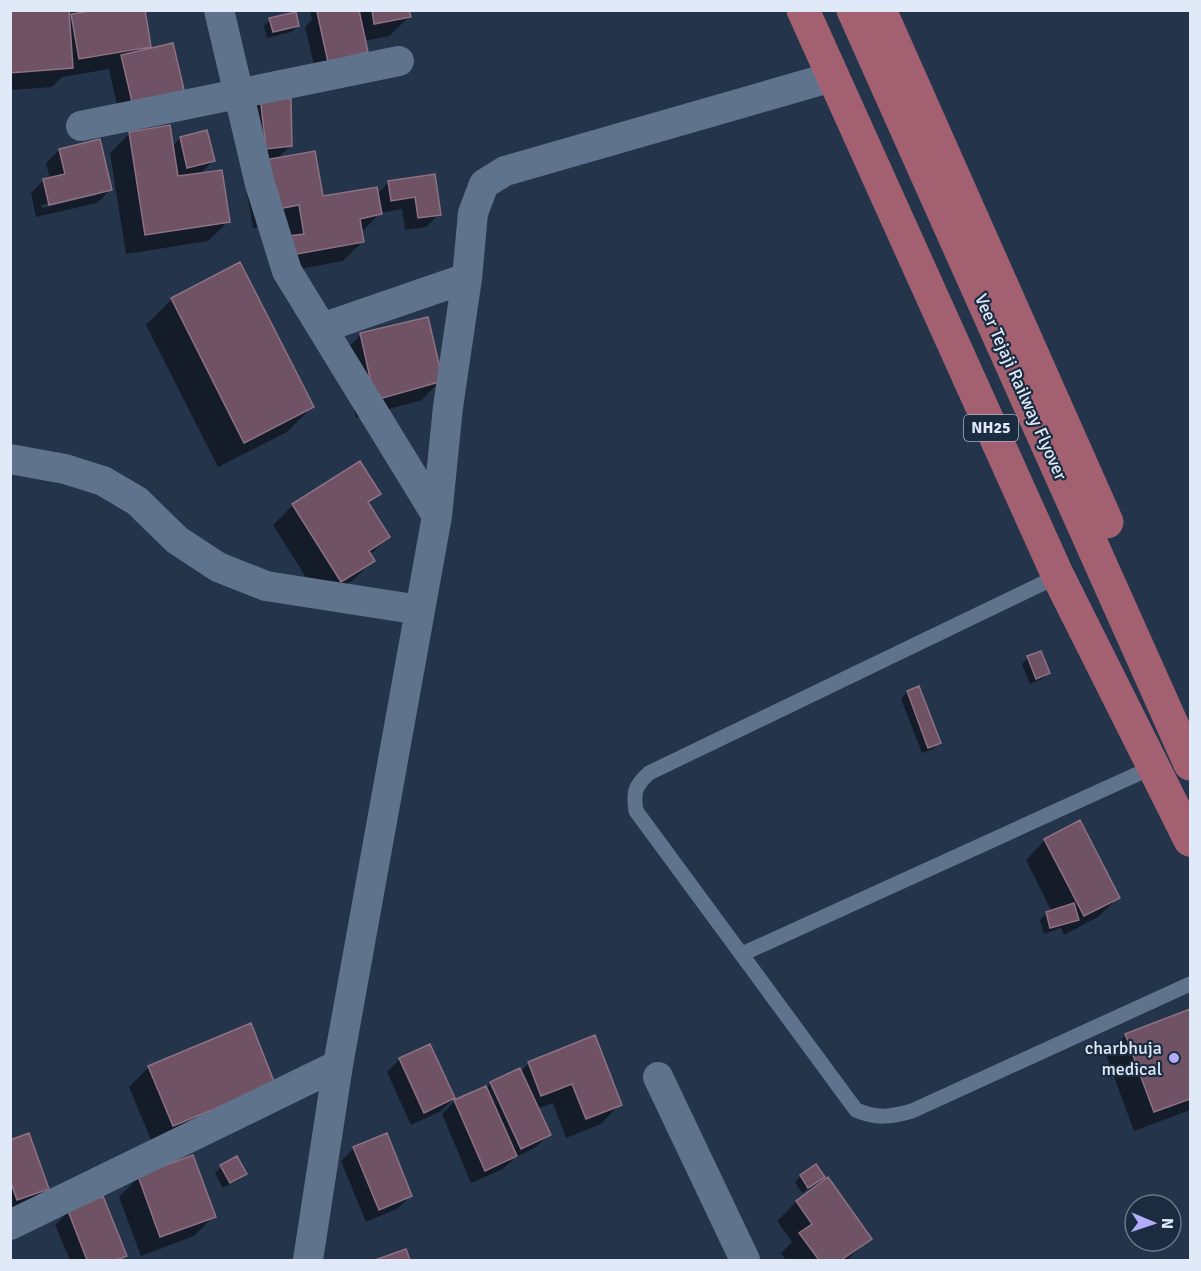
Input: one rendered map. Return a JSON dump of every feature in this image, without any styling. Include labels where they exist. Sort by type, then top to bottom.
[{"type":"main road","name":"NH25","points":[[803,10],[1058,576],[1191,840]]},
{"type":"main road","name":"Veer Tejaji Railway Flyover","points":[[853,10],[1183,721],[1190,764]]},
{"type":"main road","points":[[880,10],[1183,721]]},
{"type":"street","points":[[219,10],[260,184],[288,271],[437,516]]},
{"type":"street","points":[[81,126],[399,61]]},
{"type":"street","points":[[308,1260],[338,1065],[437,516],[448,407],[467,278],[472,213],[484,184],[505,171],[832,77]]},
{"type":"street","points":[[322,328],[467,278]]},
{"type":"street","points":[[10,459],[65,469],[103,481],[137,501],[177,540],[210,562],[266,586],[420,610]]},
{"type":"street","points":[[10,1225],[338,1065]]},
{"type":"street","points":[[658,1077],[745,1260]]},
{"type":"lane","points":[[1058,576],[649,773],[639,782],[633,795],[636,810],[856,1110],[870,1116],[890,1118],[912,1111],[1191,984]]},
{"type":"lane","points":[[742,954],[1153,767]]},
{"type":"building","points":[[10,10],[69,10],[73,68],[10,73]]},
{"type":"building","points":[[84,10],[145,10],[151,47],[79,59],[71,14],[84,12]]},
{"type":"building","points":[[359,10],[368,52],[328,62],[317,12]]},
{"type":"building","points":[[372,10],[409,10],[411,17],[374,24]]},
{"type":"building","points":[[296,12],[299,26],[273,32],[269,18]]},
{"type":"building","points":[[173,43],[185,94],[133,106],[121,55]]},
{"type":"building","points":[[260,96],[291,99],[292,146],[266,149]]},
{"type":"building","points":[[170,125],[178,176],[222,170],[230,222],[145,235],[129,132]]},
{"type":"building","points":[[207,130],[215,161],[187,168],[180,137]]},
{"type":"building","points":[[100,139],[112,190],[49,205],[43,179],[65,174],[59,149]]},
{"type":"building","points":[[315,151],[323,196],[377,187],[382,214],[360,219],[364,242],[292,255],[289,236],[304,234],[299,205],[272,210],[264,160]]},
{"type":"building","points":[[435,174],[441,215],[418,218],[415,197],[391,201],[388,181]]},
{"type":"building","points":[[240,262],[314,407],[244,443],[171,298]]},
{"type":"building","points":[[428,317],[443,381],[375,400],[360,333]]},
{"type":"building","points":[[360,461],[381,494],[368,502],[390,537],[369,551],[375,561],[341,582],[292,504]]},
{"type":"building","points":[[1041,651],[1050,673],[1036,679],[1027,656]]},
{"type":"building","points":[[919,686],[941,743],[928,748],[907,691]]},
{"type":"building","points":[[1080,820],[1120,898],[1084,916],[1044,839]]},
{"type":"building","points":[[1074,903],[1079,920],[1050,928],[1046,912]]},
{"type":"building","points":[[1190,1009],[1190,1099],[1154,1112],[1125,1034]]},
{"type":"building","points":[[251,1023],[275,1084],[173,1126],[148,1066]]},
{"type":"building","points":[[595,1035],[622,1105],[586,1119],[572,1084],[541,1096],[528,1062]]},
{"type":"building","points":[[430,1044],[455,1098],[424,1113],[399,1058]]},
{"type":"building","points":[[520,1068],[551,1135],[521,1149],[490,1082]]},
{"type":"building","points":[[486,1086],[517,1156],[485,1171],[454,1100]]},
{"type":"building","points":[[29,1133],[49,1189],[17,1200],[10,1180],[10,1140]]},
{"type":"building","points":[[387,1133],[412,1196],[379,1210],[353,1147]]},
{"type":"building","points":[[193,1155],[216,1217],[160,1237],[138,1176]]},
{"type":"building","points":[[237,1156],[247,1174],[230,1183],[220,1165]]},
{"type":"building","points":[[816,1164],[825,1177],[808,1188],[800,1175]]},
{"type":"building","points":[[828,1177],[872,1239],[841,1260],[819,1260],[799,1233],[812,1224],[796,1201]]},
{"type":"building","points":[[103,1196],[127,1256],[116,1260],[87,1260],[68,1211]]},
{"type":"building","points":[[406,1249],[410,1260],[375,1260]]},
{"type":"place","name":"charbhuja medical","points":[[1174,1058]]}]
